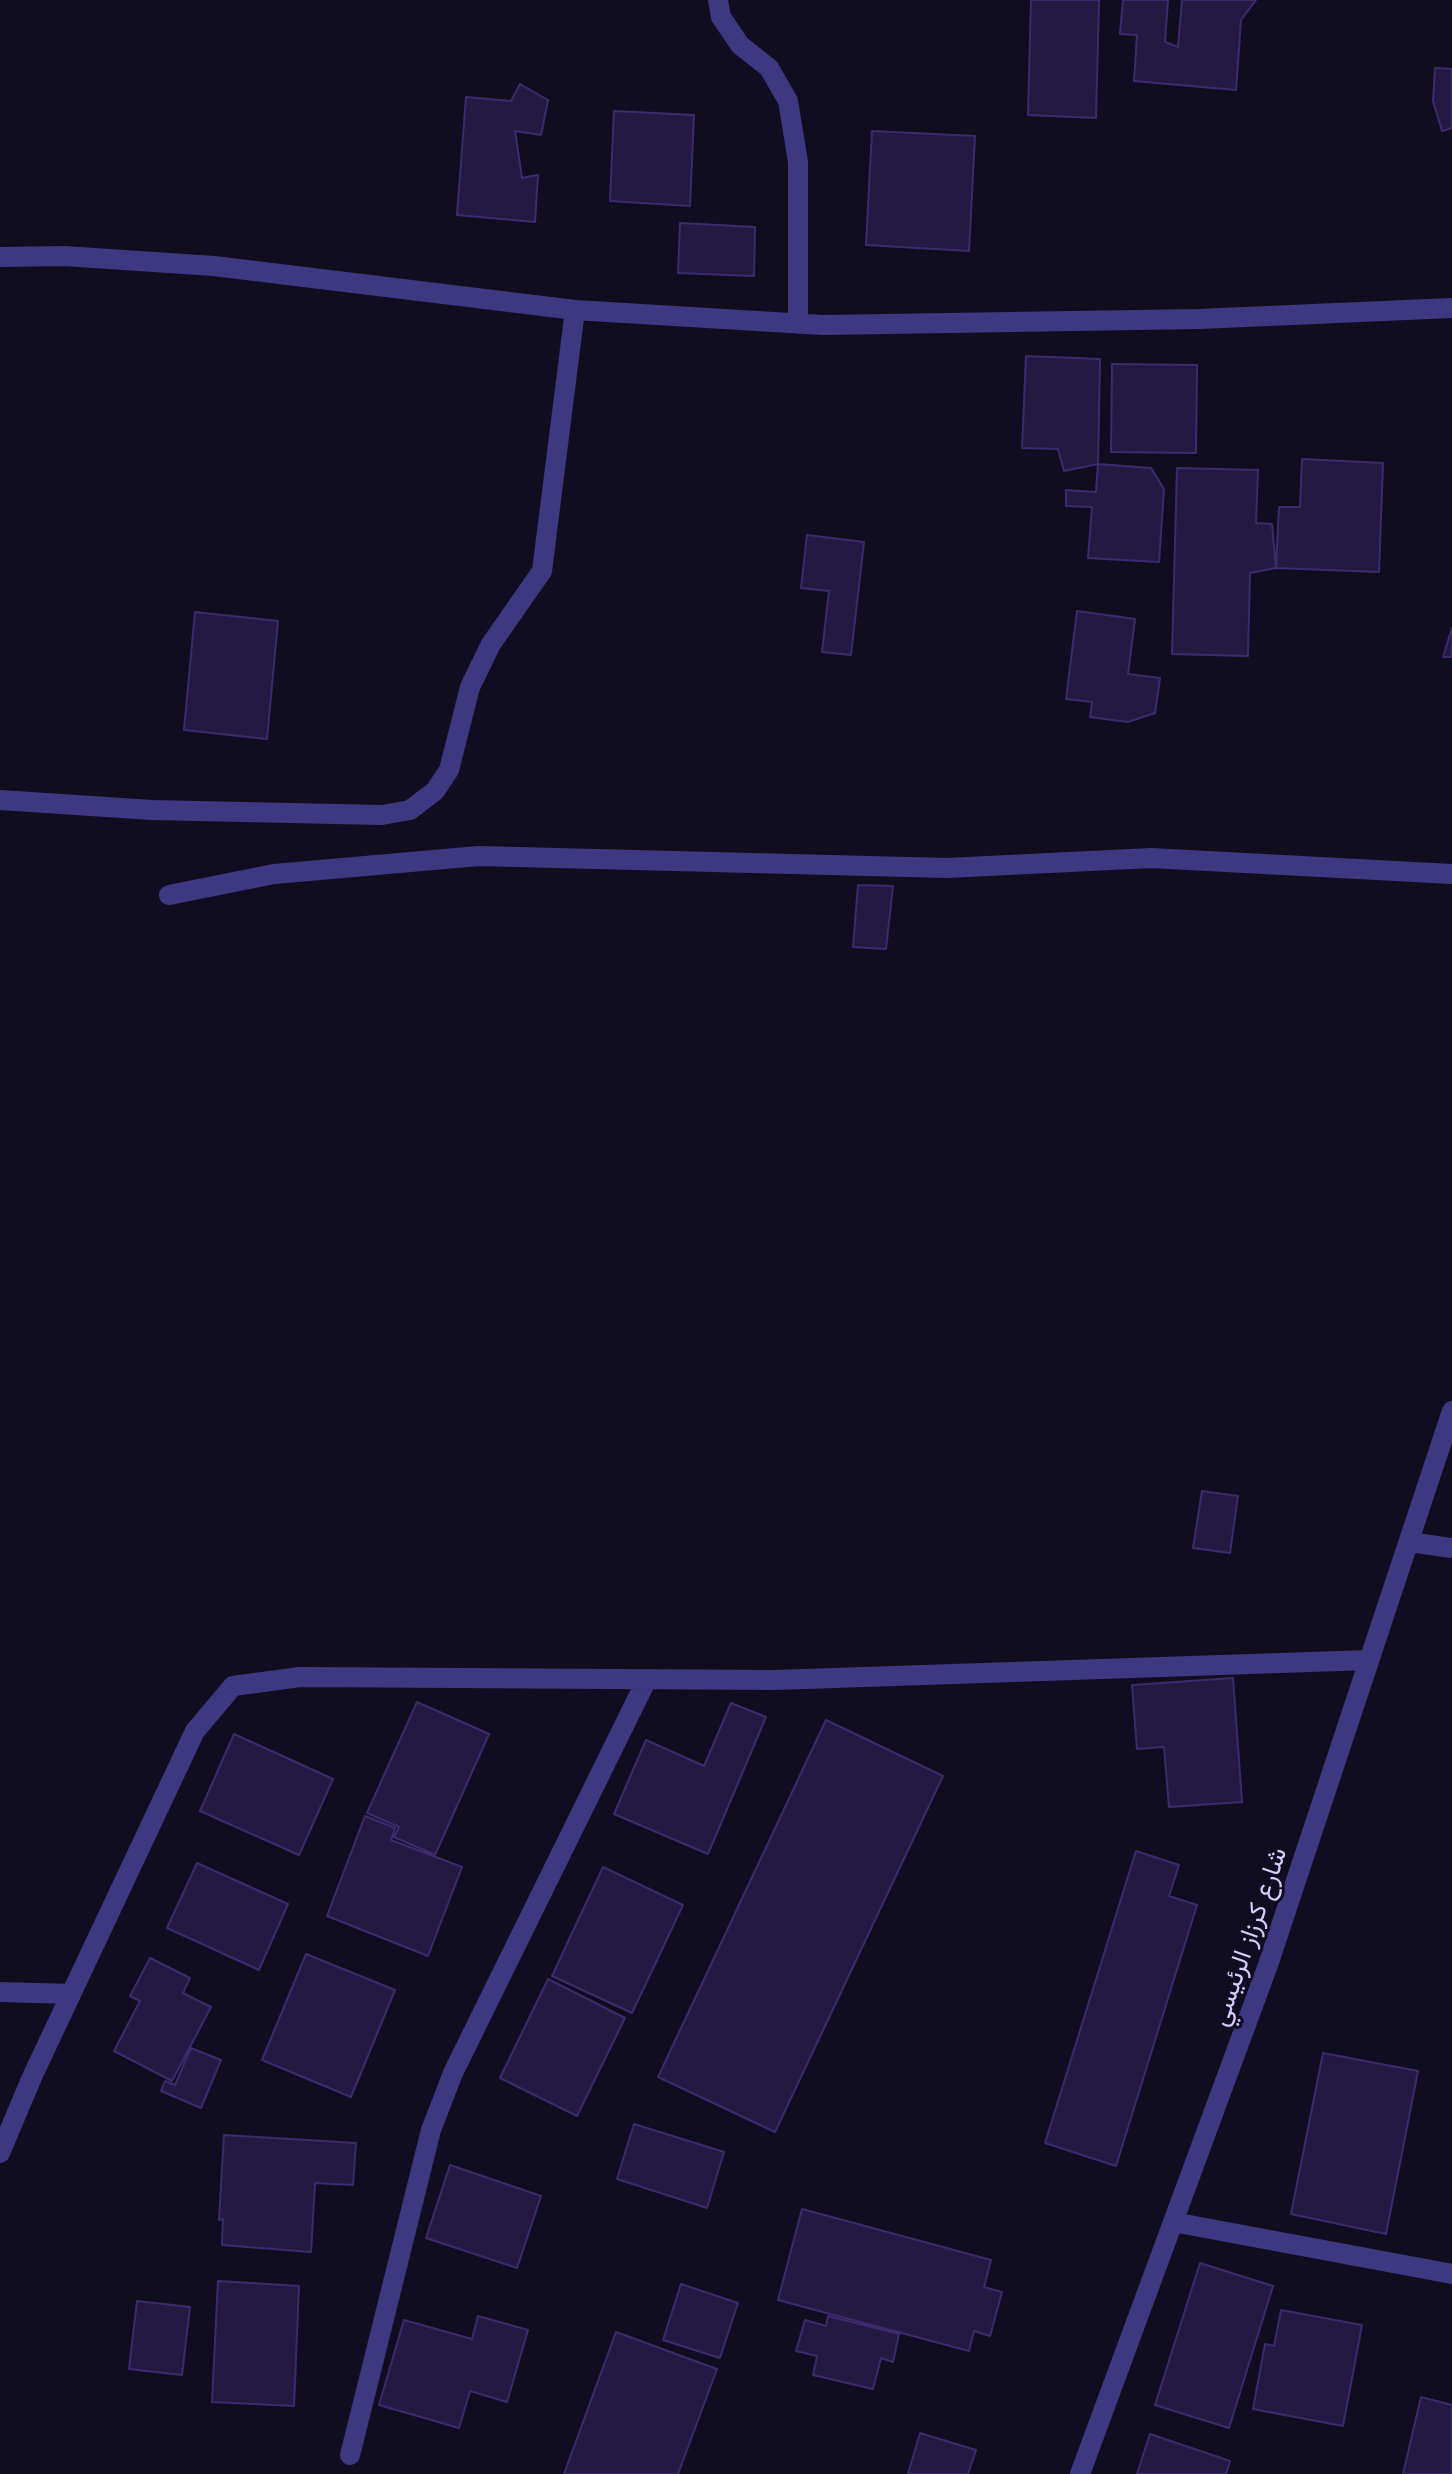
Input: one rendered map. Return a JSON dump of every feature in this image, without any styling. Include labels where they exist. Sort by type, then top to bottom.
[{"type":"street","points":[[718,0],[721,17],[740,45],[769,68],[788,101],[798,162],[798,324]]},
{"type":"street","points":[[0,257],[64,256],[214,266],[575,310],[798,324],[1199,319],[1452,308]]},
{"type":"street","points":[[0,800],[152,810],[382,815],[410,810],[435,791],[449,770],[470,687],[491,644],[542,571],[575,310]]},
{"type":"street","points":[[169,895],[274,874],[366,863],[479,856],[947,868],[1151,858],[1452,874]]},
{"type":"street","name":"شارع كرزاز الرئيسي","points":[[1080,2474],[1268,1965],[1452,1411]]},
{"type":"street","points":[[1409,1542],[1452,1548]]},
{"type":"street","points":[[0,2153],[195,1731],[233,1686],[259,1680],[300,1677],[790,1680],[1369,1660]]},
{"type":"street","points":[[350,2455],[431,2130],[447,2087],[647,1679]]},
{"type":"street","points":[[0,1992],[71,1994]]},
{"type":"street","points":[[1173,2222],[1452,2274]]},
{"type":"building","points":[[1031,0],[1099,0],[1096,118],[1028,115]]},
{"type":"building","points":[[1123,0],[1168,0],[1165,42],[1178,47],[1182,0],[1256,0],[1241,20],[1236,90],[1134,81],[1137,35],[1120,34]]},
{"type":"building","points":[[1435,68],[1452,69],[1452,128],[1442,131],[1433,101]]},
{"type":"building","points":[[520,84],[548,100],[541,135],[515,131],[522,178],[538,175],[535,222],[457,215],[466,97],[511,101]]},
{"type":"building","points":[[614,111],[694,115],[690,206],[610,201]]},
{"type":"building","points":[[872,131],[975,136],[969,251],[866,245]]},
{"type":"building","points":[[680,223],[755,227],[754,276],[678,273]]},
{"type":"building","points":[[1026,356],[1100,359],[1098,464],[1064,471],[1058,449],[1022,448]]},
{"type":"building","points":[[1112,364],[1197,365],[1196,453],[1111,452]]},
{"type":"building","points":[[1302,459],[1383,463],[1379,572],[1276,568],[1279,507],[1300,507]]},
{"type":"building","points":[[1098,464],[1151,468],[1164,489],[1159,562],[1088,558],[1092,507],[1066,506],[1066,490],[1096,492]]},
{"type":"building","points":[[1177,468],[1258,470],[1256,523],[1272,524],[1276,568],[1250,573],[1248,656],[1172,654]]},
{"type":"building","points":[[807,535],[864,542],[851,655],[822,652],[829,591],[801,588]]},
{"type":"building","points":[[1077,611],[1135,619],[1128,674],[1160,678],[1155,713],[1128,722],[1090,717],[1092,702],[1066,699]]},
{"type":"building","points":[[195,612],[278,621],[267,739],[184,730]]},
{"type":"building","points":[[1452,628],[1452,657],[1443,657]]},
{"type":"building","points":[[858,885],[893,886],[886,949],[853,947]]},
{"type":"building","points":[[1202,1491],[1238,1496],[1230,1553],[1193,1548]]},
{"type":"building","points":[[1233,1678],[1242,1802],[1169,1807],[1164,1747],[1137,1749],[1132,1685]]},
{"type":"building","points":[[417,1702],[489,1734],[435,1855],[394,1837],[399,1827],[367,1813]]},
{"type":"building","points":[[731,1703],[766,1717],[708,1854],[614,1814],[646,1740],[704,1766]]},
{"type":"building","points":[[826,1720],[943,1776],[775,2132],[658,2077]]},
{"type":"building","points":[[234,1734],[333,1779],[299,1855],[200,1811]]},
{"type":"building","points":[[365,1816],[395,1828],[391,1840],[462,1867],[428,1956],[327,1916]]},
{"type":"building","points":[[1136,1851],[1179,1865],[1169,1896],[1197,1905],[1116,2166],[1045,2143]]},
{"type":"building","points":[[197,1863],[288,1904],[259,1970],[167,1928]]},
{"type":"building","points":[[603,1867],[683,1905],[632,2013],[552,1976]]},
{"type":"building","points":[[306,1954],[395,1990],[351,2097],[262,2060]]},
{"type":"building","points":[[150,1958],[190,1978],[183,1993],[211,2007],[172,2081],[114,2051],[140,2001],[130,1996]]},
{"type":"building","points":[[548,1979],[625,2018],[577,2116],[500,2078]]},
{"type":"building","points":[[191,2048],[221,2060],[201,2108],[161,2091],[165,2081],[175,2085]]},
{"type":"building","points":[[1323,2053],[1418,2071],[1386,2234],[1291,2214]]},
{"type":"building","points":[[634,2124],[724,2152],[707,2208],[617,2179]]},
{"type":"building","points":[[224,2135],[356,2143],[353,2185],[315,2183],[311,2252],[222,2245],[223,2219],[219,2220]]},
{"type":"building","points":[[450,2165],[541,2196],[517,2268],[426,2238]]},
{"type":"building","points":[[802,2209],[991,2260],[984,2287],[1002,2292],[990,2336],[974,2331],[969,2351],[778,2300]]},
{"type":"building","points":[[1200,2263],[1273,2286],[1229,2428],[1155,2405]]},
{"type":"building","points":[[218,2281],[299,2286],[294,2406],[212,2402]]},
{"type":"building","points":[[681,2284],[738,2303],[720,2358],[663,2340]]},
{"type":"building","points":[[137,2301],[190,2307],[182,2375],[129,2369]]},
{"type":"building","points":[[1281,2310],[1362,2325],[1343,2426],[1253,2409],[1265,2344],[1274,2346]]},
{"type":"building","points":[[478,2316],[528,2330],[507,2402],[470,2391],[459,2428],[379,2405],[404,2320],[472,2339]]},
{"type":"building","points":[[828,2316],[899,2334],[893,2362],[881,2358],[873,2389],[813,2375],[817,2356],[796,2351],[805,2320],[826,2326]]},
{"type":"building","points":[[616,2332],[717,2369],[678,2474],[564,2474]]},
{"type":"building","points":[[1421,2397],[1452,2405],[1452,2474],[1403,2474]]},
{"type":"building","points":[[920,2433],[976,2450],[968,2474],[908,2474]]},
{"type":"building","points":[[1150,2434],[1230,2461],[1226,2474],[1137,2474]]}]
